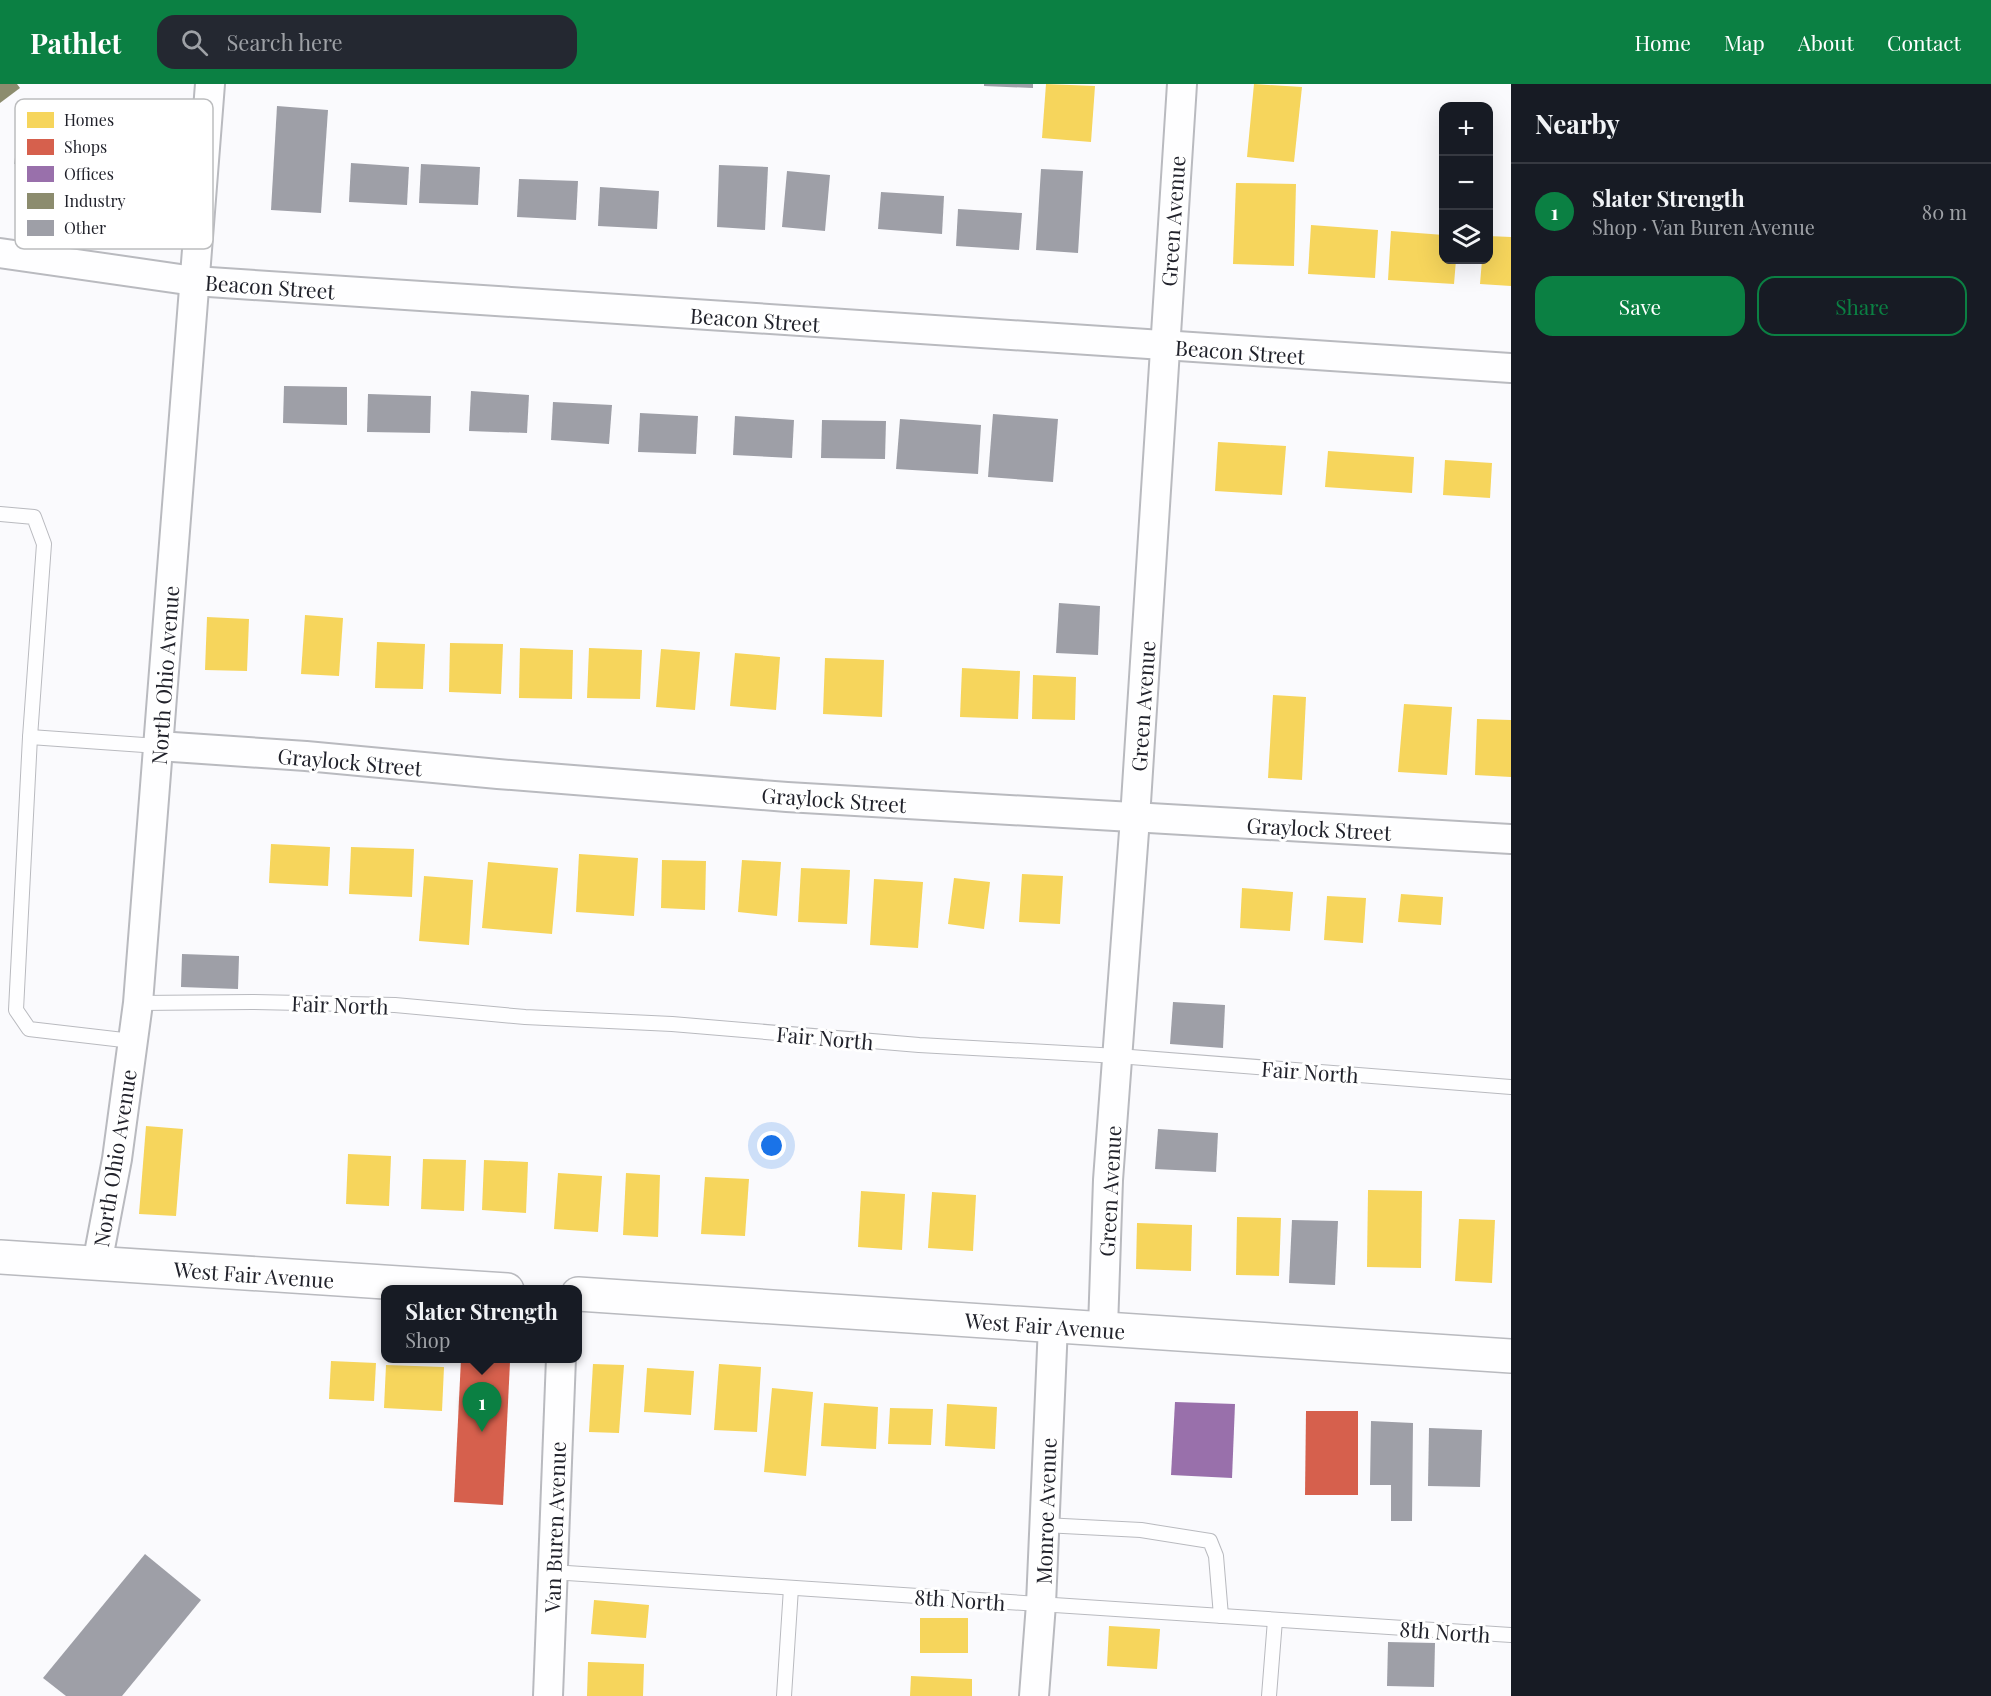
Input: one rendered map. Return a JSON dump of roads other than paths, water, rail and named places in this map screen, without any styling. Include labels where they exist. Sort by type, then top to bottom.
[{"type":"street","name":"North Ohio Avenue","points":[[209,99],[210,84]]},
{"type":"street","name":"Green Avenue","points":[[1103,1328],[1108,1180],[1135,818],[1182,84]]},
{"type":"street","name":"North Ohio Avenue","points":[[97,1264],[117,1159],[138,1003],[197,249]]},
{"type":"street","name":"Beacon Street","points":[[0,253],[194,281],[1511,368]]},
{"type":"street","name":"Graylock Street","points":[[158,746],[788,796],[1511,839]]},
{"type":"street","name":"West Fair Avenue","points":[[0,1257],[428,1285]]},
{"type":"street","name":"West Fair Avenue","points":[[582,1294],[1511,1356]]},
{"type":"street","name":"Monroe Avenue","points":[[1034,1696],[1041,1604],[1053,1325]]},
{"type":"street","name":"Van Buren Avenue","points":[[548,1696],[561,1363]]},
{"type":"lane","points":[[0,514],[34,517],[44,544],[30,737],[16,1010],[29,1029],[132,1041]]},
{"type":"lane","points":[[30,737],[158,746]]},
{"type":"lane","name":"Fair North","points":[[138,1003],[252,1002],[395,1005],[525,1017],[672,1024],[919,1045],[1118,1056],[1511,1087]]},
{"type":"lane","points":[[1044,1525],[1141,1530],[1210,1541],[1216,1556],[1221,1616]]},
{"type":"lane","name":"8th North","points":[[552,1572],[1511,1635]]},
{"type":"lane","points":[[784,1696],[791,1588]]},
{"type":"lane","points":[[1269,1696],[1275,1620]]},
{"type":"place","name":"Slater Strength","points":[[482,1432]]}]
